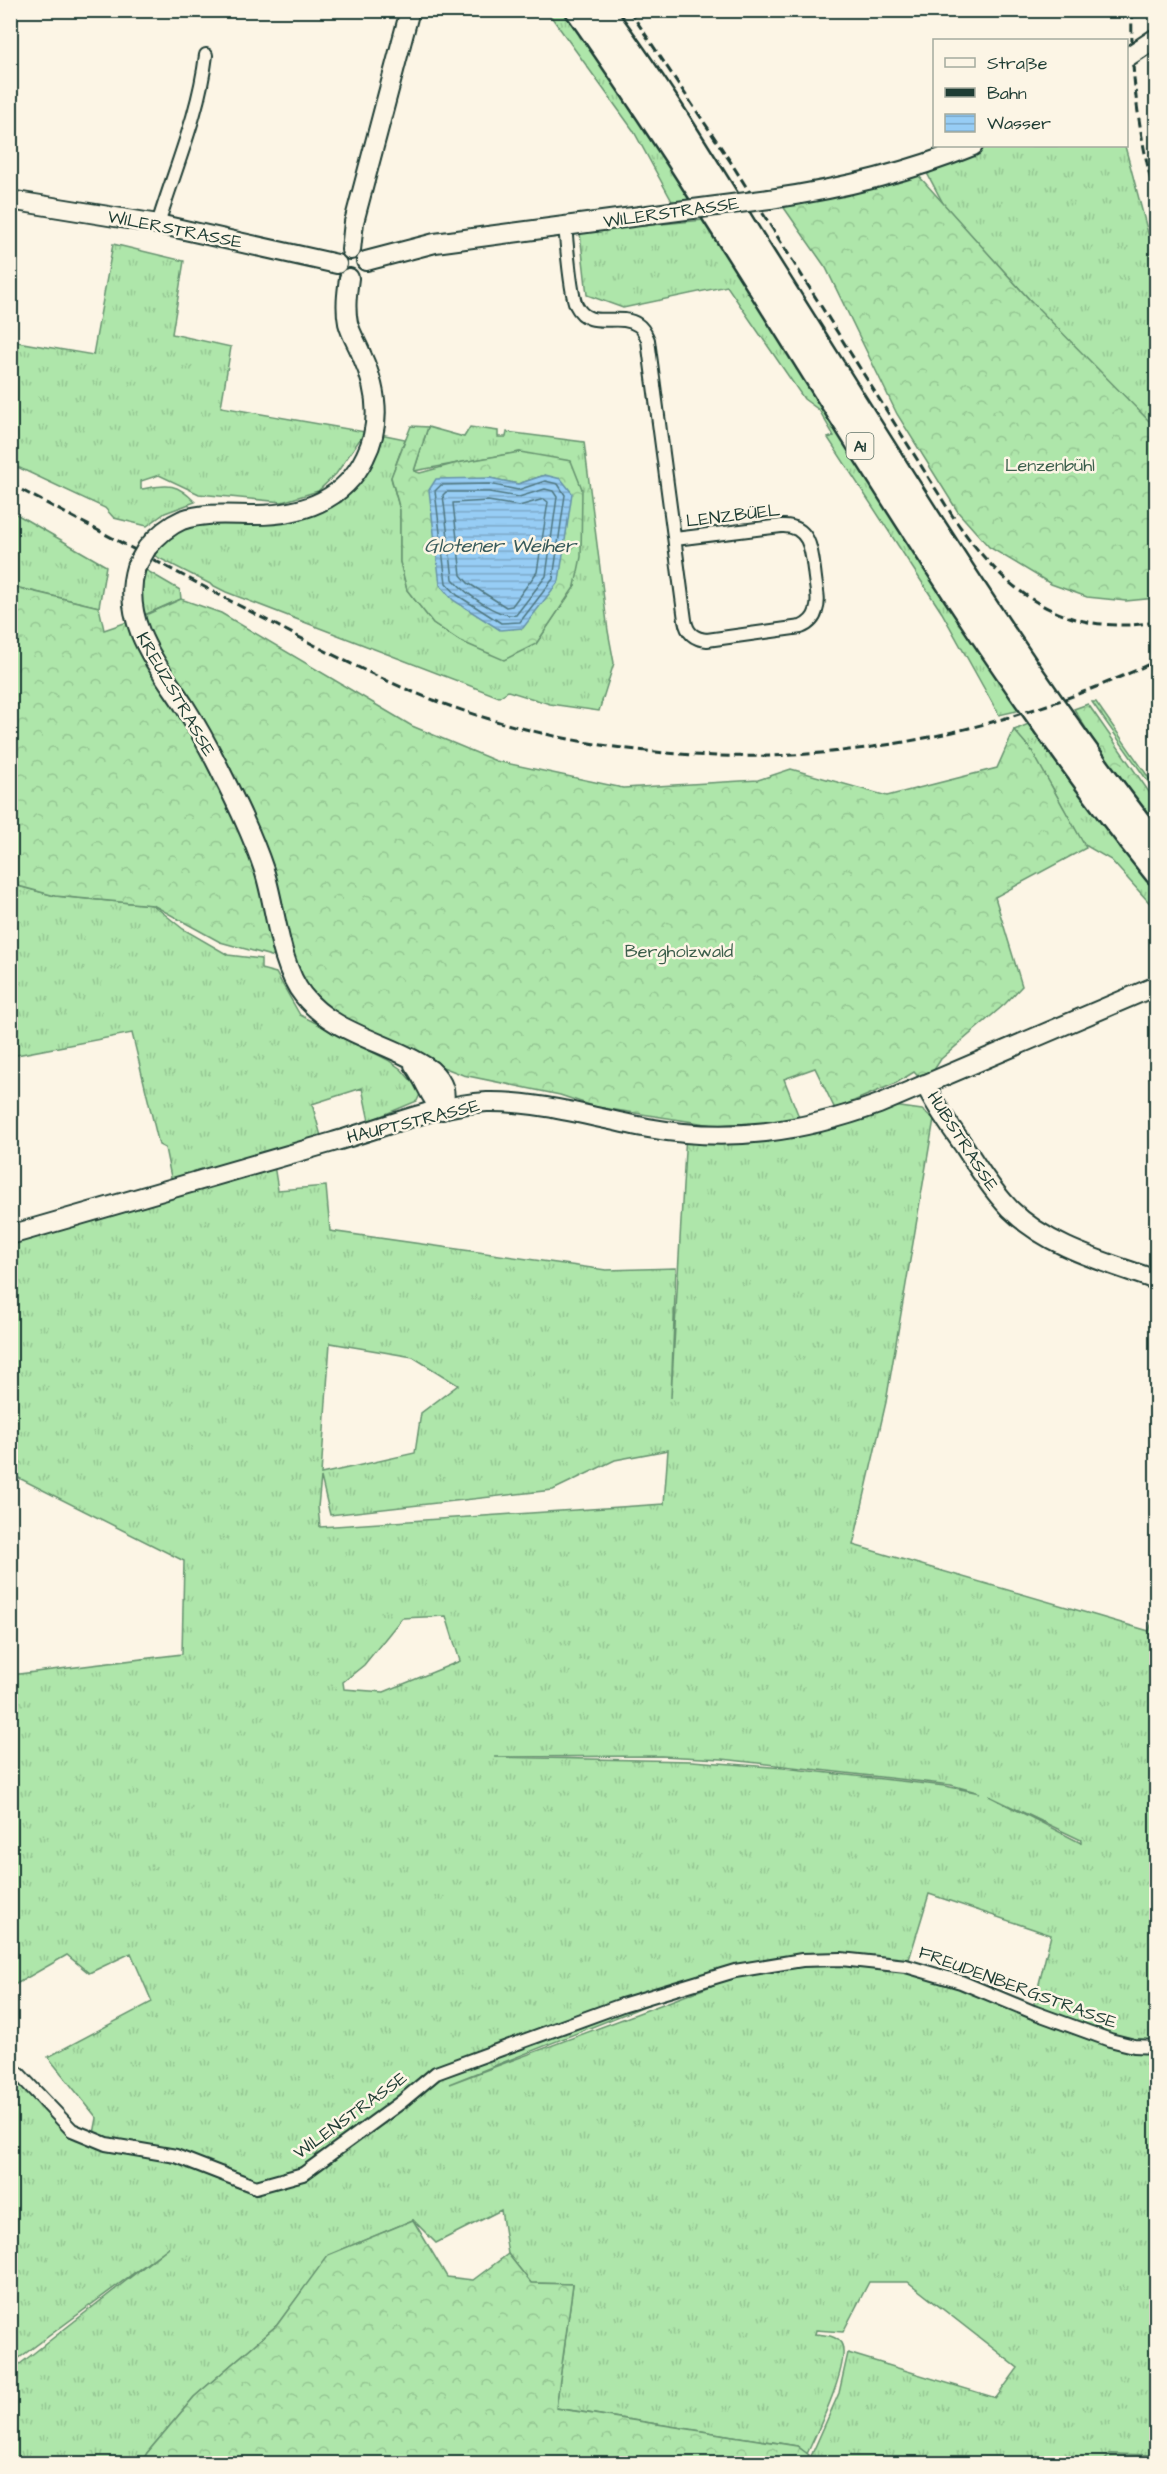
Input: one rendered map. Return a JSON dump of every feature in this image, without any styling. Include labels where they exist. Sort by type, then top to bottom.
[{"type":"highway","name":"A1","points":[[577,10],[699,190],[976,627],[1050,734],[1156,873]]},
{"type":"highway","name":"A1","points":[[602,10],[629,46],[716,180],[965,576],[1066,724],[1156,844]]},
{"type":"street","points":[[351,250],[354,222],[410,10]]},
{"type":"street","points":[[1128,57],[1156,38]]},
{"type":"street","points":[[158,224],[195,114],[202,87],[206,55]]},
{"type":"street","name":"WILERSTRASSE","points":[[366,261],[435,243],[822,191],[875,179],[938,160],[970,147]]},
{"type":"street","name":"WILERSTRASSE","points":[[10,200],[158,224],[343,271]]},
{"type":"street","name":"LENZBÜEL","points":[[564,226],[575,304],[584,316],[597,321],[626,319],[640,326],[648,340],[686,625],[690,633],[698,639],[707,640],[795,628],[805,625],[815,614],[818,600],[810,543],[805,534],[797,528],[781,526],[675,539]]},
{"type":"street","points":[[351,250],[362,254],[366,261],[365,269],[360,275],[343,271],[341,254],[351,250]]},
{"type":"street","name":"KREUZSTRASSE","points":[[343,271],[348,321],[369,372],[376,406],[373,438],[365,458],[352,478],[332,496],[296,512],[204,515],[170,526],[147,548],[136,567],[131,597],[137,625],[151,655],[204,739],[249,829],[267,879],[285,958],[296,986],[309,1002],[329,1019],[409,1059],[423,1077],[435,1104],[442,1110]]},
{"type":"street","name":"HUBSTRASSE","points":[[1156,986],[925,1084],[988,1182],[1016,1214],[1039,1232],[1066,1248],[1156,1280]]},
{"type":"street","name":"HAUPTSTRASSE","points":[[10,1234],[442,1110],[487,1102],[559,1110],[686,1133],[745,1135],[792,1130],[830,1120],[879,1104],[925,1084]]},
{"type":"street","name":"FREUDENBERGSTRASSE","points":[[622,2005],[735,1971],[802,1960],[842,1959],[906,1966],[961,1983],[1110,2040],[1134,2046],[1156,2047]]},
{"type":"street","name":"WILENSTRASSE","points":[[10,2072],[18,2073],[72,2130],[106,2144],[176,2156],[256,2187],[303,2174],[400,2103],[436,2073],[622,2005]]},
{"type":"green space","points":[[547,11],[563,11],[601,62],[693,200],[673,203],[633,130]]},
{"type":"green space","points":[[986,147],[1125,147],[1148,233],[1156,251],[1156,428],[1097,374],[944,205],[927,173]]},
{"type":"green space","name":"Lenzenbühl","points":[[918,175],[1028,298],[1156,428],[1156,598],[1126,601],[1087,597],[1051,584],[989,547],[958,512],[897,414],[826,268],[780,202],[876,187]]},
{"type":"green space","points":[[704,220],[1021,710],[999,715],[942,613],[828,438],[834,436],[819,410],[804,399],[727,286],[623,308],[587,295],[579,224],[588,231]]},
{"type":"green space","points":[[113,244],[184,261],[172,334],[231,347],[221,407],[365,432],[336,474],[318,491],[282,502],[199,494],[159,475],[141,481],[141,489],[170,486],[182,491],[195,502],[165,513],[147,526],[114,518],[105,508],[11,464],[11,341],[93,355]]},
{"type":"green space","points":[[411,426],[428,427],[414,471],[420,473],[457,463],[520,452],[571,461],[582,489],[581,557],[575,586],[536,644],[504,660],[460,641],[433,623],[407,590],[400,562],[400,510],[391,477]],"holes":[[[545,475],[440,585],[490,478],[518,484]]]},
{"type":"green space","points":[[428,427],[464,437],[470,427],[498,431],[498,437],[506,437],[507,432],[584,442],[614,663],[599,711],[550,704],[508,691],[499,697],[226,592],[153,555],[158,544],[177,531],[211,519],[292,521],[341,502],[368,471],[379,443],[380,434],[405,439],[391,478],[400,510],[400,562],[407,590],[433,623],[460,641],[536,644],[575,586],[520,452],[414,471]]},
{"type":"green space","points":[[11,511],[106,566],[99,607],[11,586]]},
{"type":"green space","points":[[144,569],[180,590],[181,599],[142,616],[140,587]]},
{"type":"green space","name":"Bergholzwald","points":[[10,586],[99,607],[104,630],[139,618],[181,599],[221,613],[412,726],[496,761],[623,788],[758,780],[791,769],[887,796],[997,768],[1014,730],[1032,751],[1086,848],[995,897],[1022,986],[1005,1004],[941,1059],[925,1084],[914,1072],[896,1083],[835,1109],[815,1068],[784,1079],[799,1117],[771,1123],[713,1125],[596,1107],[560,1095],[463,1075],[420,1058],[338,1015],[308,991],[293,962],[220,942],[153,905],[55,896],[11,884]]},
{"type":"green space","points":[[1092,702],[1096,702],[1156,788],[1156,793]]},
{"type":"green space","points":[[1088,704],[1156,802],[1156,823],[1096,745],[1074,709]]},
{"type":"green space","points":[[1031,723],[1156,890],[1156,910],[1111,860],[1083,844],[1052,787],[1014,730]]},
{"type":"green space","points":[[10,884],[55,896],[153,905],[183,929],[228,955],[261,959],[261,969],[276,973],[300,1015],[388,1060],[401,1069],[421,1092],[417,1101],[369,1121],[362,1088],[312,1104],[321,1136],[172,1182],[165,1148],[159,1145],[132,1033],[11,1056]]},
{"type":"green space","points":[[879,1104],[922,1110],[934,1119],[886,1402],[853,1545],[1149,1631],[1156,1611],[1156,2457],[1110,2454],[1103,2464],[808,2463],[839,2393],[848,2353],[996,2398],[1018,2368],[908,2282],[869,2282],[843,2332],[816,2330],[815,2334],[839,2340],[843,2352],[842,2365],[825,2415],[807,2454],[797,2446],[556,2408],[573,2284],[531,2283],[508,2254],[501,2210],[436,2243],[413,2220],[329,2255],[277,2325],[194,2397],[141,2463],[11,2463],[11,2371],[169,2247],[11,2364],[10,2055],[25,2081],[35,2092],[93,2139],[97,2118],[48,2057],[152,2002],[131,1953],[89,1973],[67,1955],[11,1987],[11,1675],[182,1654],[184,1561],[11,1474],[11,1238],[273,1159],[278,1190],[326,1186],[330,1231],[606,1270],[676,1268],[671,1398],[686,1133],[745,1135]],"holes":[[[330,1343],[413,1357],[458,1385],[421,1413],[415,1453],[321,1474]],[[668,1450],[664,1504],[320,1527],[318,1507],[321,1477],[330,1515],[553,1490],[615,1460]],[[446,1616],[460,1661],[384,1692],[344,1689],[343,1682],[364,1665],[402,1618]],[[661,1756],[722,1759],[951,1785],[980,1793],[945,1786],[784,1768],[692,1761],[494,1757]],[[989,1796],[1081,1840],[1081,1843]],[[929,1894],[1051,1935],[1032,2012],[907,1966]],[[730,1972],[711,1986],[449,2084]]]},
{"type":"green space","points":[[413,2220],[447,2277],[473,2280],[508,2254],[531,2283],[573,2284],[556,2408],[797,2446],[809,2455],[805,2463],[141,2463],[194,2397],[277,2325],[328,2255]]},
{"type":"green space","points":[[1110,2454],[1156,2455],[1156,2463],[1103,2463]]},
{"type":"water","name":"Glotener Weiher","points":[[545,475],[561,479],[572,493],[559,581],[523,628],[500,630],[453,600],[440,585],[429,490],[436,479],[490,478],[518,484]]},
{"type":"railway","points":[[629,10],[730,161],[971,542],[1014,586],[1038,603],[1063,615],[1092,623],[1122,625],[1156,622]]},
{"type":"railway","points":[[1132,10],[1137,107],[1156,201]]},
{"type":"railway","points":[[10,484],[311,643],[410,691],[526,729],[617,747],[709,756],[800,754],[891,744],[981,725],[1070,697],[1156,661]]}]
